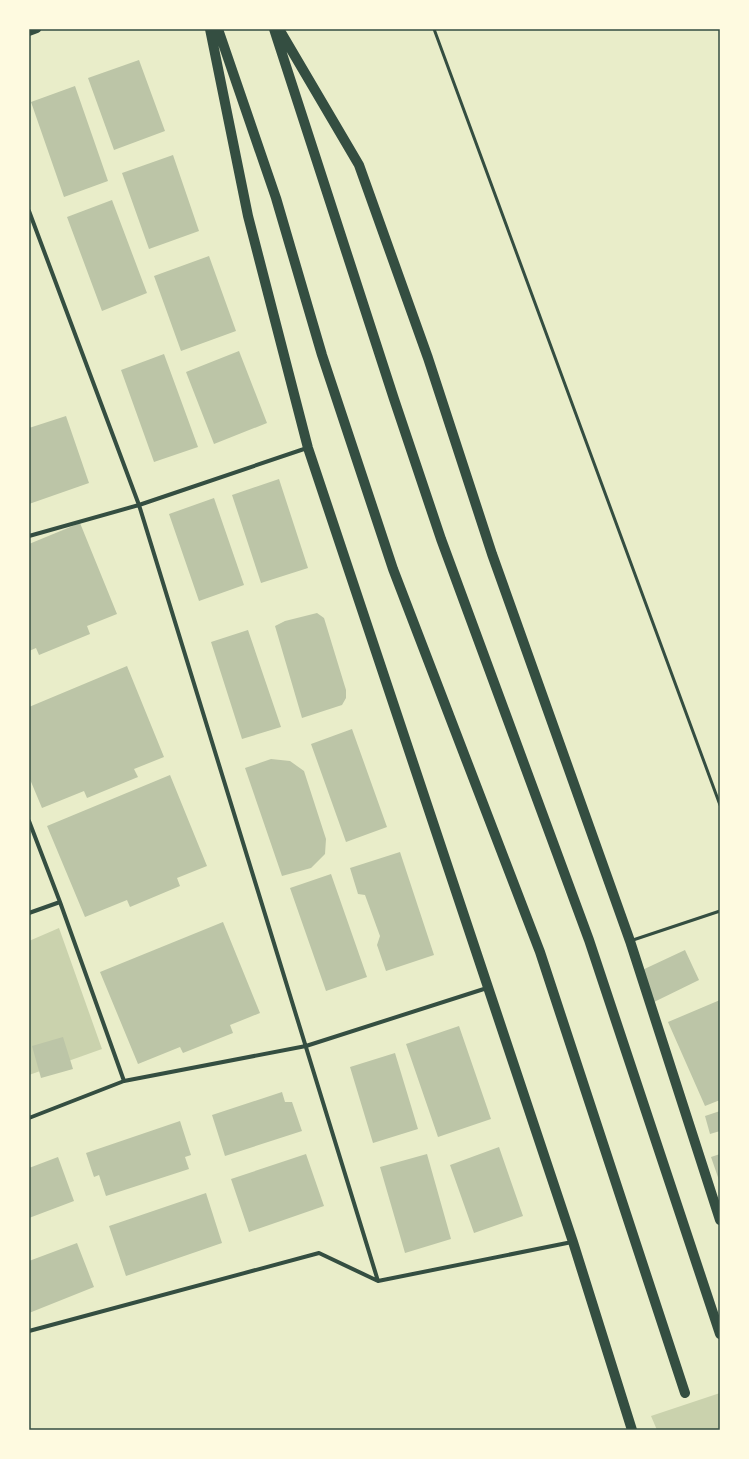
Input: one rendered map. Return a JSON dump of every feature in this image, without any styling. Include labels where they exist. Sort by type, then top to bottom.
[{"type":"main road","points":[[29,32],[38,29]]},
{"type":"main road","points":[[210,29],[248,216],[308,448],[573,1242],[632,1428]]},
{"type":"main road","points":[[218,29],[276,198],[322,355],[393,569],[540,952],[685,1393]]},
{"type":"main road","points":[[274,29],[394,399],[442,539],[589,940],[720,1334]]},
{"type":"main road","points":[[280,29],[359,165],[428,358],[495,561],[630,941],[720,1220]]},
{"type":"street","points":[[29,211],[139,505],[378,1281]]},
{"type":"street","points":[[29,536],[139,505],[308,448]]},
{"type":"street","points":[[29,821],[60,902],[124,1081]]},
{"type":"street","points":[[29,913],[60,902]]},
{"type":"street","points":[[29,1118],[124,1081],[306,1046],[487,988]]},
{"type":"street","points":[[29,1331],[319,1253],[378,1281],[573,1242]]},
{"type":"lane","points":[[434,29],[720,805]]},
{"type":"lane","points":[[630,941],[720,911]]},
{"type":"green space","points":[[59,928],[102,1049],[29,1075],[29,941]]},
{"type":"green space","points":[[720,1393],[720,1430],[657,1430],[651,1416]]},
{"type":"building","points":[[139,60],[165,131],[114,150],[88,78]]},
{"type":"building","points":[[75,86],[108,181],[64,197],[31,102]]},
{"type":"building","points":[[173,155],[199,231],[149,249],[122,173]]},
{"type":"building","points":[[112,200],[147,293],[102,311],[67,217]]},
{"type":"building","points":[[209,256],[236,331],[181,351],[154,276]]},
{"type":"building","points":[[239,351],[267,423],[214,444],[186,372]]},
{"type":"building","points":[[164,354],[198,447],[154,462],[121,370]]},
{"type":"building","points":[[66,416],[89,483],[29,504],[29,428]]},
{"type":"building","points":[[279,479],[308,568],[261,583],[232,495]]},
{"type":"building","points":[[214,498],[244,585],[199,601],[169,514]]},
{"type":"building","points":[[80,523],[117,614],[87,626],[90,634],[39,655],[36,648],[29,651],[29,544]]},
{"type":"building","points":[[317,613],[324,618],[346,690],[346,698],[342,705],[302,718],[275,626],[285,621]]},
{"type":"building","points":[[248,630],[281,727],[242,739],[211,642]]},
{"type":"building","points":[[127,666],[164,757],[134,769],[138,777],[87,798],[84,791],[42,808],[29,777],[29,707]]},
{"type":"building","points":[[352,729],[387,827],[346,842],[311,744]]},
{"type":"building","points":[[271,759],[290,761],[304,771],[326,839],[325,854],[311,868],[282,876],[245,768]]},
{"type":"building","points":[[170,775],[207,866],[177,878],[180,886],[130,907],[127,900],[85,917],[47,826]]},
{"type":"building","points":[[400,852],[434,955],[386,971],[377,945],[380,936],[365,895],[358,894],[350,868]]},
{"type":"building","points":[[331,874],[367,977],[326,991],[290,888]]},
{"type":"building","points":[[223,922],[260,1013],[230,1025],[233,1033],[183,1053],[180,1047],[138,1064],[100,972]]},
{"type":"building","points":[[685,950],[699,980],[652,1003],[638,972]]},
{"type":"building","points":[[720,1000],[720,1100],[705,1106],[668,1022]]},
{"type":"building","points":[[459,1026],[491,1119],[438,1137],[406,1044]]},
{"type":"building","points":[[63,1037],[73,1069],[41,1078],[32,1046]]},
{"type":"building","points":[[395,1053],[418,1129],[373,1143],[350,1067]]},
{"type":"building","points":[[282,1092],[285,1102],[292,1102],[302,1131],[225,1156],[212,1115]]},
{"type":"building","points":[[720,1111],[720,1131],[710,1134],[705,1116]]},
{"type":"building","points":[[180,1121],[191,1155],[185,1157],[189,1169],[106,1196],[99,1175],[94,1177],[86,1153]]},
{"type":"building","points":[[499,1147],[523,1216],[474,1233],[450,1165]]},
{"type":"building","points":[[306,1154],[324,1206],[249,1232],[231,1179]]},
{"type":"building","points":[[427,1154],[451,1239],[405,1253],[380,1167]]},
{"type":"building","points":[[720,1154],[720,1183],[711,1157]]},
{"type":"building","points":[[58,1157],[74,1201],[29,1218],[29,1168]]},
{"type":"building","points":[[206,1193],[222,1243],[126,1276],[109,1226]]},
{"type":"building","points":[[77,1243],[94,1287],[29,1313],[29,1261]]}]
